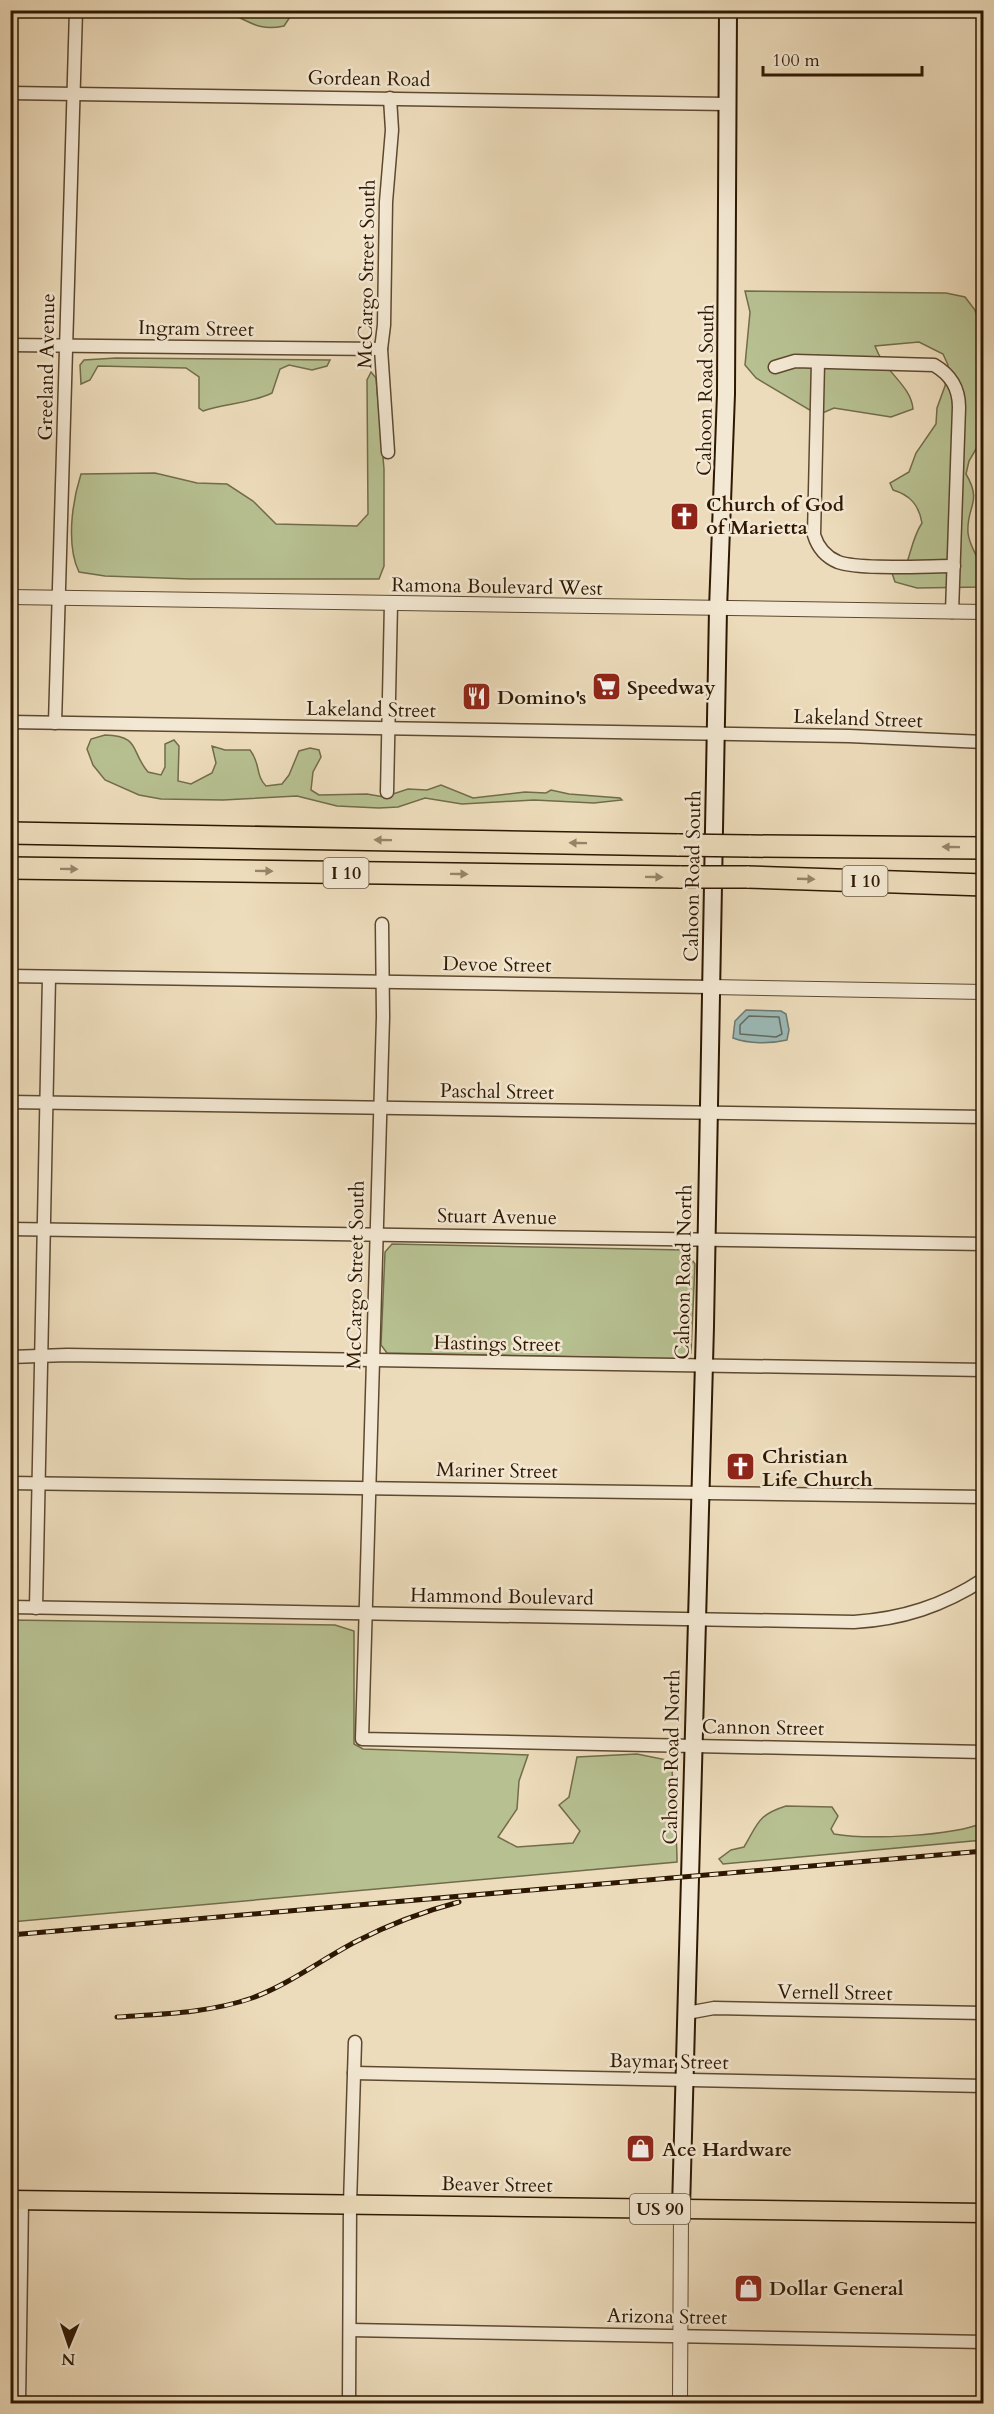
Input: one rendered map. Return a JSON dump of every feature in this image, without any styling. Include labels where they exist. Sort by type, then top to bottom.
[{"type":"highway","points":[[10,820],[125,826],[168,836]]},
{"type":"highway","name":"I 10","points":[[10,833],[984,848]]},
{"type":"highway","name":"I 10","points":[[10,868],[747,878],[984,885]]},
{"type":"main road","name":"Cahoon Road South","points":[[711,987],[718,609],[726,394],[728,10]]},
{"type":"main road","points":[[707,1112],[711,987]]},
{"type":"main road","name":"Cahoon Road North","points":[[681,2210],[703,1365],[707,1112]]},
{"type":"main road","name":"Beaver Street","points":[[16,2200],[984,2213]]},
{"type":"street","name":"Greeland Avenue","points":[[55,723],[61,598],[76,10]]},
{"type":"street","name":"Gordean Road","points":[[10,93],[727,104]]},
{"type":"street","name":"McCargo Street South","points":[[388,452],[381,350],[384,325],[386,201],[392,130],[390,98]]},
{"type":"street","name":"Ingram Street","points":[[10,345],[381,350]]},
{"type":"street","points":[[775,367],[795,361],[934,365],[952,380],[958,394],[959,407],[952,612]]},
{"type":"street","points":[[818,362],[814,535],[819,547],[827,556],[847,564],[954,566]]},
{"type":"street","name":"Ramona Boulevard West","points":[[10,597],[984,612]]},
{"type":"street","points":[[387,792],[391,603]]},
{"type":"street","name":"Lakeland Street","points":[[10,722],[716,734],[984,742]]},
{"type":"street","name":"McCargo Street South","points":[[363,1739],[382,924]]},
{"type":"street","name":"Devoe Street","points":[[10,976],[984,992]]},
{"type":"street","points":[[36,1608],[49,977]]},
{"type":"street","name":"Paschal Street","points":[[10,1102],[984,1117]]},
{"type":"street","name":"Stuart Avenue","points":[[10,1229],[984,1244]]},
{"type":"street","name":"Hastings Street","points":[[10,1357],[984,1370]]},
{"type":"street","name":"Mariner Street","points":[[10,1483],[984,1497]]},
{"type":"street","name":"Hammond Boulevard","points":[[10,1607],[880,1621],[927,1610],[984,1579]]},
{"type":"street","name":"Cannon Street","points":[[363,1739],[984,1752]]},
{"type":"street","name":"Vernell Street","points":[[687,2013],[714,2008],[984,2013]]},
{"type":"street","points":[[349,2403],[350,2204],[355,2042]]},
{"type":"street","name":"Baymar Street","points":[[354,2073],[984,2086]]},
{"type":"street","points":[[16,2200],[19,2403]]},
{"type":"street","name":"Cahoon Road North","points":[[680,2403],[681,2210]]},
{"type":"street","name":"Arizona Street","points":[[350,2330],[984,2342]]},
{"type":"green space","points":[[202,11],[294,11],[284,26],[267,27],[226,12],[217,15]]},
{"type":"green space","points":[[745,291],[946,293],[965,297],[975,310],[983,335],[983,437],[969,461],[966,474],[974,498],[968,533],[983,573],[982,587],[917,588],[895,582],[892,573],[904,571],[922,523],[919,511],[913,502],[893,490],[890,483],[909,472],[916,453],[936,424],[937,408],[945,386],[948,365],[943,354],[919,342],[875,346],[884,363],[907,393],[913,409],[891,417],[834,408],[818,415],[756,378],[745,365],[750,312]]},
{"type":"green space","points":[[116,358],[330,360],[327,366],[312,370],[289,365],[280,369],[272,393],[203,411],[199,408],[199,377],[186,368],[98,366],[90,380],[81,384],[80,365],[84,360]]},
{"type":"green space","points":[[371,372],[376,378],[384,469],[384,566],[379,579],[190,579],[105,576],[79,572],[73,549],[72,523],[81,474],[155,473],[197,483],[227,484],[253,501],[276,524],[357,526],[368,514],[367,380]]},
{"type":"green space","points":[[105,735],[124,738],[130,742],[148,772],[161,775],[165,767],[165,744],[174,740],[179,746],[178,781],[191,784],[212,773],[216,763],[212,746],[225,750],[250,750],[256,760],[260,778],[266,786],[282,784],[289,775],[299,751],[310,748],[319,750],[321,757],[313,772],[311,790],[319,795],[367,794],[384,797],[408,789],[427,790],[441,785],[473,798],[525,792],[546,793],[551,790],[622,800],[594,803],[534,800],[462,804],[425,798],[398,807],[379,808],[337,806],[297,796],[223,800],[161,799],[139,795],[105,780],[93,765],[87,749],[91,739]]},
{"type":"green space","points":[[392,1244],[685,1250],[695,1264],[691,1353],[685,1359],[387,1353],[381,1345],[385,1252]]},
{"type":"green space","points":[[11,1620],[335,1625],[354,1631],[354,1744],[363,1749],[528,1755],[519,1781],[517,1809],[498,1837],[517,1847],[573,1843],[580,1831],[559,1805],[569,1797],[577,1757],[637,1754],[672,1761],[677,1862],[11,1922]]},
{"type":"green space","points":[[786,1806],[832,1807],[838,1816],[831,1829],[834,1834],[868,1837],[910,1836],[951,1831],[983,1823],[983,1840],[723,1864],[719,1859],[731,1850],[744,1847],[759,1821],[776,1809]]},
{"type":"water","points":[[746,1010],[781,1011],[786,1014],[789,1030],[787,1040],[760,1043],[733,1038],[735,1021]]},
{"type":"railway","points":[[10,1935],[984,1851]]},
{"type":"railway","points":[[117,2017],[202,2010],[252,1998],[280,1986],[369,1935],[407,1919],[459,1902]]},
{"type":"place","name":"Church of God of Marietta","points":[[685,516]]},
{"type":"place","name":"Speedway","points":[[606,687]]},
{"type":"place","name":"Domino's","points":[[476,697]]},
{"type":"place","name":"Christian Life Church","points":[[741,1467]]},
{"type":"place","name":"Ace Hardware","points":[[641,2149]]},
{"type":"place","name":"Dollar General","points":[[748,2288]]}]
